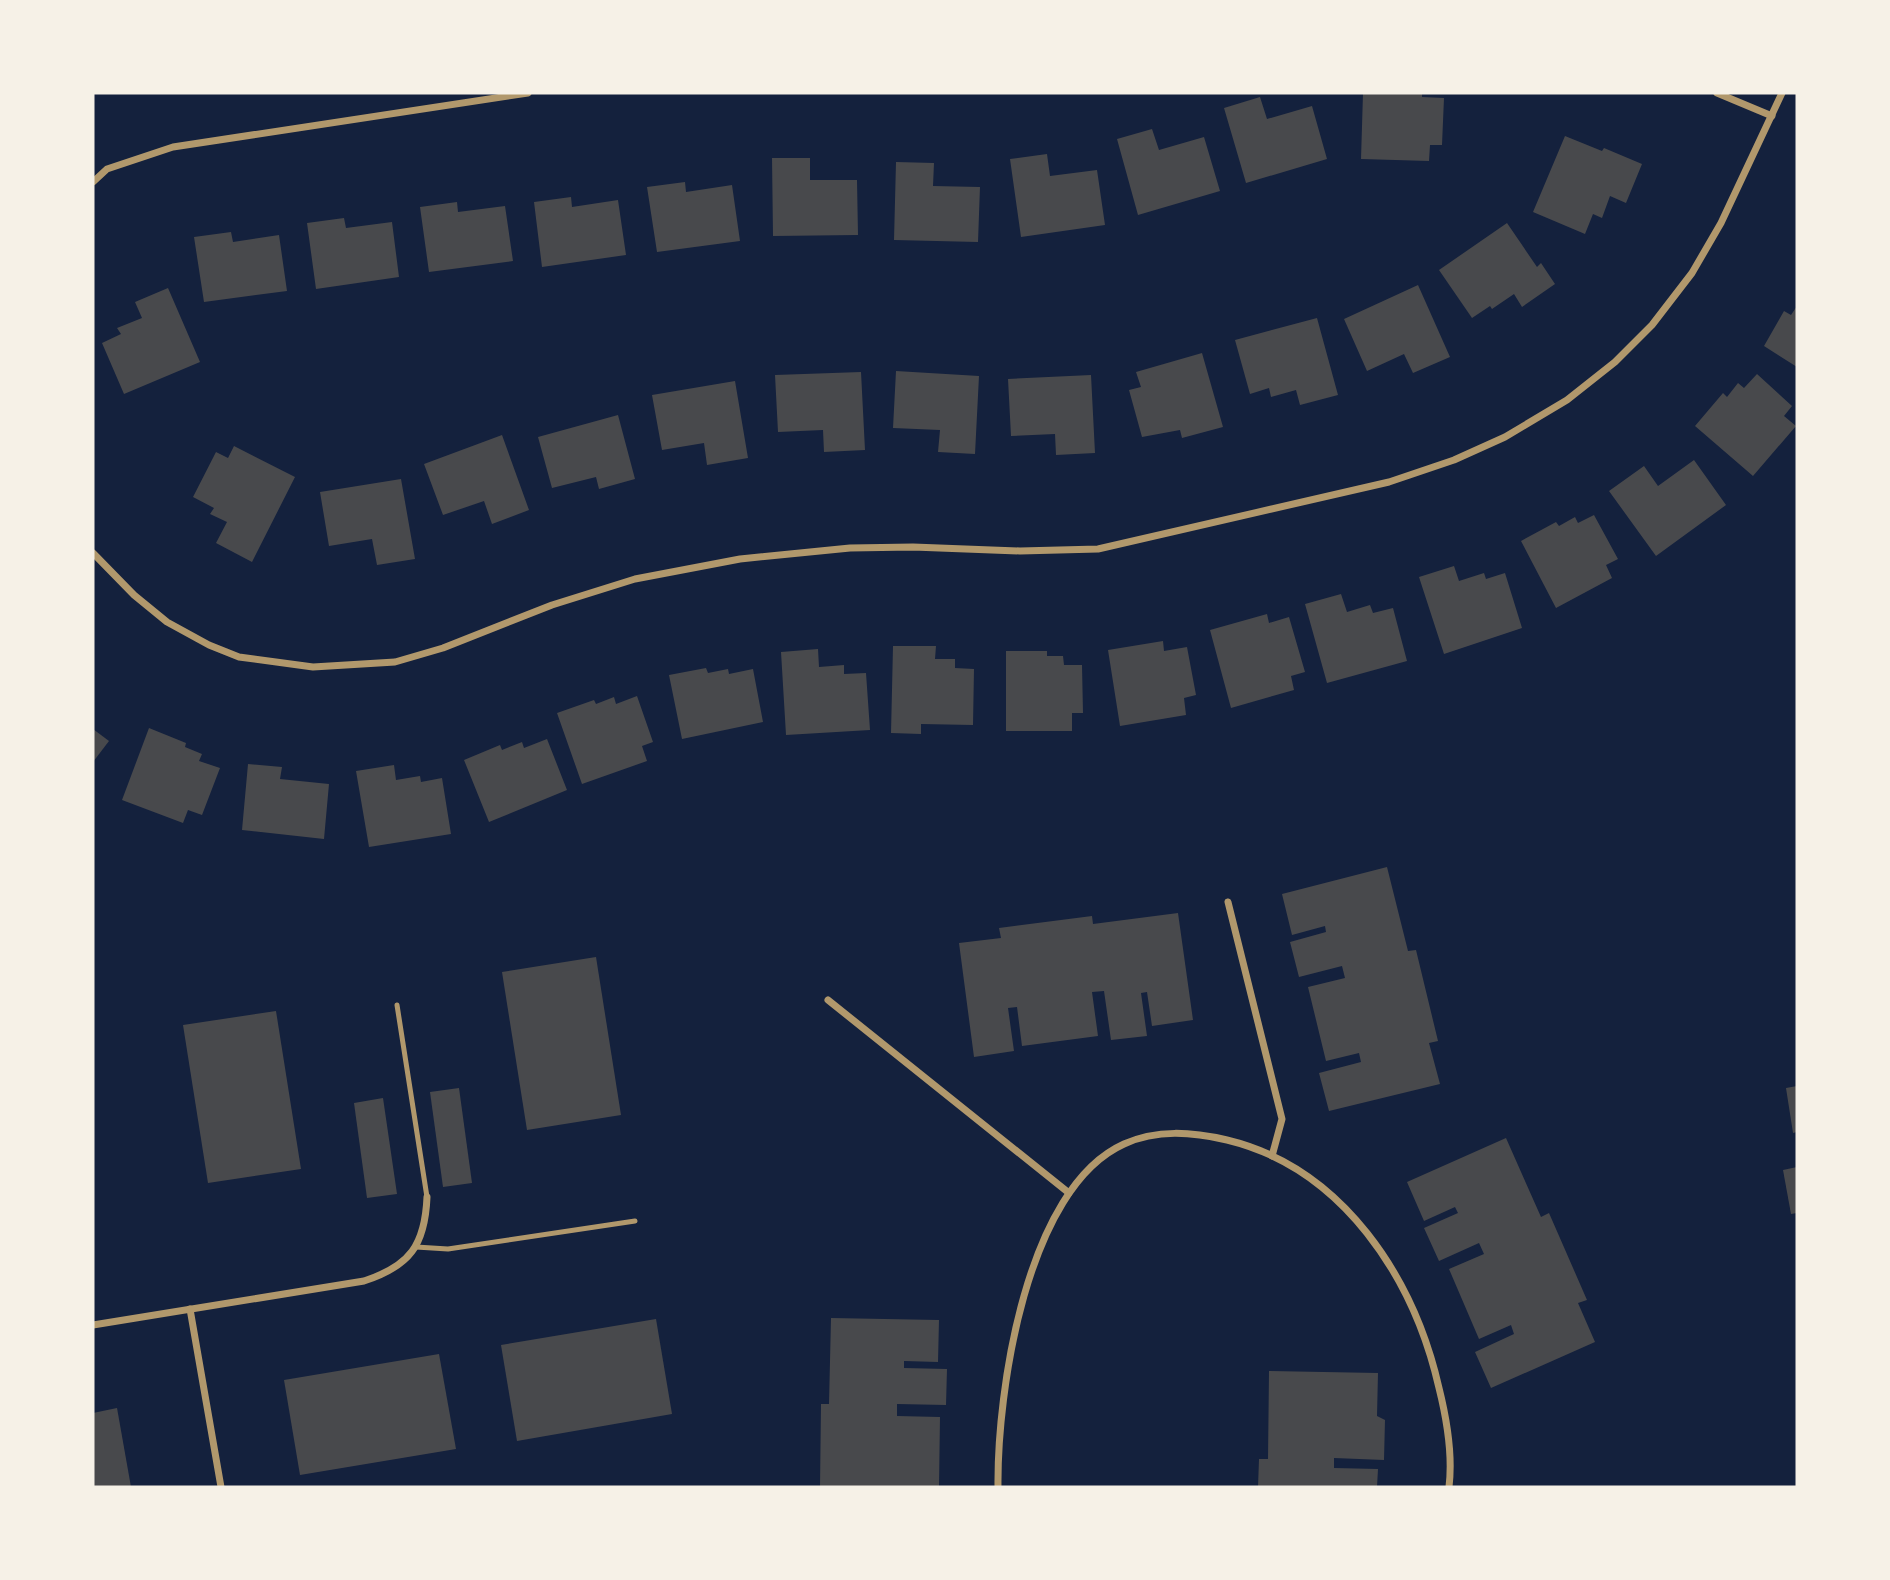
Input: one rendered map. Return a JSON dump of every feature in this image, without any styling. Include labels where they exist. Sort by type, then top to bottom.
[{"type":"street","points":[[93,181],[107,169],[173,147],[528,93]]},
{"type":"street","points":[[1717,93],[1772,116]]},
{"type":"street","points":[[93,553],[134,595],[167,622],[209,645],[239,657],[313,667],[395,662],[443,648],[552,605],[635,579],[740,559],[850,548],[913,547],[1020,551],[1098,549],[1389,482],[1454,460],[1505,437],[1567,400],[1615,362],[1652,325],[1692,273],[1721,223],[1782,93]]},
{"type":"street","points":[[1228,902],[1282,1118],[1272,1156]]},
{"type":"street","points":[[828,1000],[1069,1193]]},
{"type":"street","points":[[998,1487],[998,1451],[1005,1375],[1033,1267],[1047,1233],[1069,1193],[1085,1171],[1103,1156],[1124,1144],[1155,1134],[1179,1132],[1202,1134],[1240,1143],[1272,1156],[1321,1184],[1369,1234],[1410,1300],[1433,1361],[1447,1424],[1451,1473],[1449,1487]]},
{"type":"street","points":[[93,1325],[364,1281],[382,1275],[403,1261],[416,1247],[426,1224],[427,1197]]},
{"type":"street","points":[[190,1309],[221,1487]]},
{"type":"lane","points":[[397,1005],[427,1197]]},
{"type":"lane","points":[[416,1247],[448,1249],[635,1221]]},
{"type":"building","points":[[1363,93],[1422,93],[1422,97],[1444,98],[1442,145],[1430,145],[1429,161],[1361,159]]},
{"type":"building","points":[[1260,97],[1267,119],[1312,106],[1327,159],[1246,183],[1224,108]]},
{"type":"building","points":[[1152,129],[1159,150],[1204,137],[1220,191],[1138,215],[1117,139]]},
{"type":"building","points":[[1565,136],[1642,164],[1626,203],[1610,196],[1602,218],[1593,214],[1585,234],[1533,212]]},
{"type":"building","points":[[1047,154],[1050,176],[1097,170],[1105,225],[1021,237],[1010,159]]},
{"type":"building","points":[[772,158],[810,158],[810,180],[857,180],[858,235],[773,236]]},
{"type":"building","points":[[896,162],[934,163],[933,186],[980,187],[978,242],[894,240]]},
{"type":"building","points":[[685,182],[686,192],[732,185],[740,241],[657,252],[647,187]]},
{"type":"building","points":[[571,197],[572,207],[618,200],[626,255],[542,267],[534,202]]},
{"type":"building","points":[[457,202],[458,212],[505,206],[513,261],[429,272],[420,207]]},
{"type":"building","points":[[344,218],[346,228],[392,222],[399,277],[316,289],[307,223]]},
{"type":"building","points":[[1507,223],[1537,267],[1541,263],[1555,284],[1522,307],[1514,294],[1492,309],[1490,306],[1472,318],[1439,270]]},
{"type":"building","points":[[231,232],[233,242],[279,235],[287,291],[204,302],[194,237]]},
{"type":"building","points":[[1418,285],[1450,357],[1413,373],[1404,354],[1367,371],[1344,319]]},
{"type":"building","points":[[168,288],[200,362],[124,394],[102,343],[121,334],[117,328],[142,318],[135,302]]},
{"type":"building","points":[[1797,306],[1797,367],[1764,346],[1784,311],[1791,315]]},
{"type":"building","points":[[1317,318],[1338,395],[1300,405],[1296,390],[1271,397],[1269,388],[1250,394],[1235,340]]},
{"type":"building","points":[[1202,353],[1223,427],[1182,438],[1180,430],[1142,437],[1129,390],[1141,387],[1136,372]]},
{"type":"building","points":[[896,371],[979,376],[975,454],[938,452],[940,430],[893,428]]},
{"type":"building","points":[[861,372],[865,450],[824,452],[823,430],[778,432],[775,375]]},
{"type":"building","points":[[1757,374],[1792,406],[1784,416],[1796,426],[1753,476],[1695,426],[1723,393],[1727,397],[1738,383],[1744,388]]},
{"type":"building","points":[[1091,375],[1095,453],[1056,455],[1055,434],[1011,436],[1008,379]]},
{"type":"building","points":[[735,381],[748,458],[707,465],[704,443],[662,450],[652,395]]},
{"type":"building","points":[[618,415],[635,479],[599,489],[596,477],[552,488],[538,437]]},
{"type":"building","points":[[502,435],[529,510],[492,524],[484,501],[443,515],[424,464]]},
{"type":"building","points":[[234,446],[295,477],[252,562],[216,543],[227,522],[210,514],[214,508],[193,497],[216,452],[228,458]]},
{"type":"building","points":[[1694,460],[1726,505],[1656,556],[1609,491],[1644,466],[1658,486]]},
{"type":"building","points":[[401,479],[415,559],[377,565],[372,539],[329,546],[320,492]]},
{"type":"building","points":[[1594,515],[1618,559],[1606,565],[1612,578],[1556,608],[1521,541],[1556,522],[1559,526],[1575,517],[1578,523]]},
{"type":"building","points":[[1454,566],[1459,581],[1484,573],[1486,579],[1505,573],[1522,628],[1444,654],[1419,577]]},
{"type":"building","points":[[1341,594],[1347,612],[1370,605],[1373,613],[1393,608],[1407,661],[1327,683],[1305,604]]},
{"type":"building","points":[[1267,614],[1269,623],[1289,617],[1305,672],[1291,676],[1294,690],[1231,708],[1210,630]]},
{"type":"building","points":[[1163,641],[1164,651],[1187,647],[1196,695],[1184,698],[1186,715],[1120,726],[1108,650]]},
{"type":"building","points":[[893,646],[936,646],[935,659],[955,659],[955,668],[974,669],[973,725],[921,724],[921,734],[891,733]]},
{"type":"building","points":[[818,649],[819,667],[844,665],[844,674],[866,673],[870,730],[786,735],[781,652]]},
{"type":"building","points":[[1006,651],[1047,651],[1047,656],[1063,656],[1064,665],[1082,665],[1083,713],[1072,713],[1072,731],[1006,731]]},
{"type":"building","points":[[706,668],[708,673],[728,669],[729,674],[753,669],[763,722],[682,739],[669,675]]},
{"type":"building","points":[[637,696],[653,742],[642,746],[647,761],[582,784],[557,713],[594,700],[596,704],[614,697],[616,704]]},
{"type":"building","points":[[149,728],[186,743],[185,747],[202,754],[199,761],[220,768],[202,815],[188,810],[183,823],[122,800]]},
{"type":"building","points":[[93,729],[109,741],[93,762]]},
{"type":"building","points":[[547,739],[567,790],[489,822],[464,760],[500,745],[502,750],[522,742],[524,748]]},
{"type":"building","points":[[248,764],[282,767],[280,779],[329,784],[324,839],[242,830]]},
{"type":"building","points":[[394,765],[396,780],[420,776],[421,782],[442,778],[451,834],[369,847],[356,771]]},
{"type":"building","points":[[1387,867],[1408,951],[1416,950],[1438,1041],[1429,1043],[1440,1084],[1329,1111],[1319,1073],[1361,1062],[1359,1053],[1326,1061],[1308,987],[1345,978],[1342,966],[1299,977],[1290,942],[1326,932],[1325,926],[1292,935],[1282,894]]},
{"type":"building","points":[[1178,913],[1193,1020],[1152,1026],[1147,992],[1141,993],[1147,1036],[1111,1040],[1104,991],[1092,992],[1098,1036],[1022,1046],[1017,1007],[1008,1008],[1014,1051],[974,1057],[959,943],[1001,938],[999,928],[1092,916],[1093,924]]},
{"type":"building","points":[[596,957],[621,1115],[527,1130],[502,972]]},
{"type":"building","points":[[276,1011],[301,1169],[208,1183],[183,1025]]},
{"type":"building","points":[[1797,1086],[1797,1132],[1793,1133],[1786,1088]]},
{"type":"building","points":[[459,1088],[472,1183],[443,1187],[430,1092]]},
{"type":"building","points":[[383,1098],[397,1194],[367,1198],[354,1103]]},
{"type":"building","points":[[1506,1138],[1541,1217],[1549,1213],[1587,1300],[1578,1303],[1595,1342],[1491,1388],[1475,1352],[1514,1334],[1511,1325],[1479,1339],[1449,1269],[1484,1254],[1479,1243],[1439,1261],[1424,1228],[1458,1213],[1455,1207],[1424,1221],[1407,1182]]},
{"type":"building","points":[[1797,1167],[1797,1213],[1791,1214],[1783,1170]]},
{"type":"building","points":[[831,1318],[939,1320],[938,1362],[904,1361],[904,1368],[947,1369],[946,1405],[897,1404],[897,1416],[940,1417],[939,1487],[820,1487],[821,1404],[829,1404]]},
{"type":"building","points":[[656,1319],[672,1414],[517,1441],[501,1345]]},
{"type":"building","points":[[439,1354],[456,1449],[300,1475],[284,1380]]},
{"type":"building","points":[[1269,1371],[1378,1373],[1377,1416],[1385,1420],[1384,1460],[1334,1458],[1334,1468],[1378,1469],[1377,1487],[1258,1487],[1259,1459],[1268,1459]]},
{"type":"building","points":[[117,1408],[131,1487],[93,1487],[93,1413]]}]
